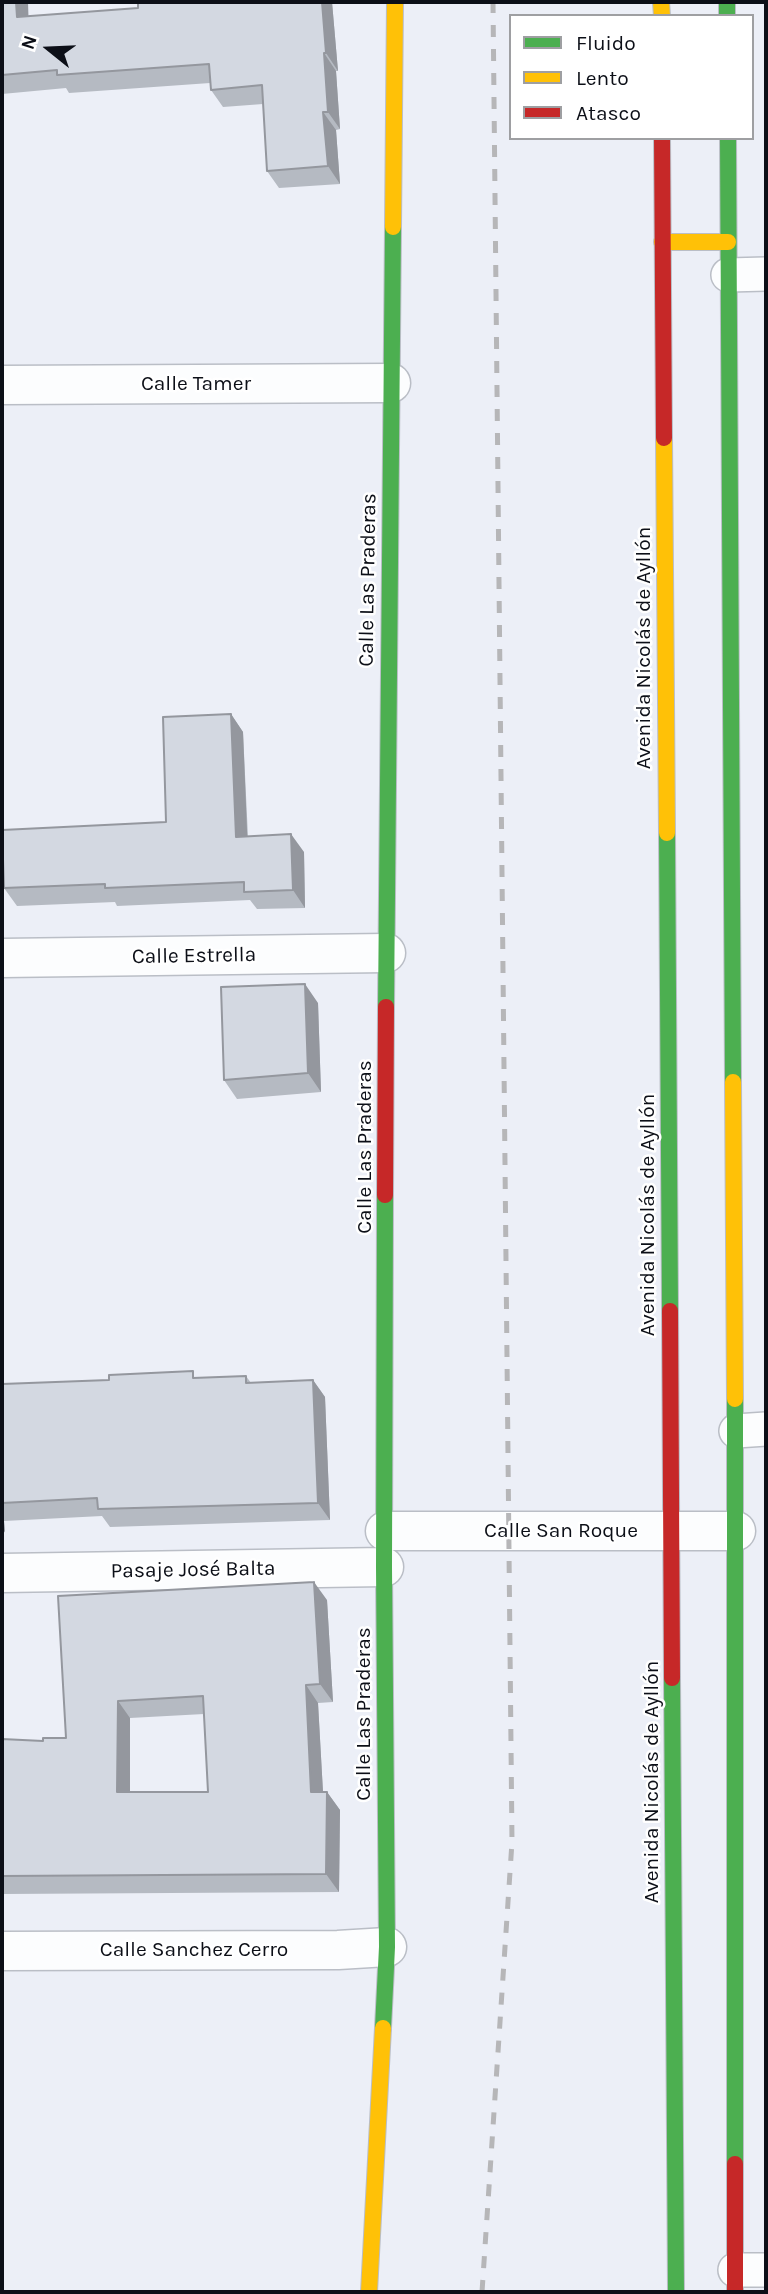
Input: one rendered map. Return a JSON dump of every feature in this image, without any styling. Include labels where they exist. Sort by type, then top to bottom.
[{"type":"main road","name":"Calle Las Praderas","points":[[369,2292],[387,1947],[386,953],[395,2]]},
{"type":"main road","name":"Avenida Nicolás de Ayllón","points":[[662,140],[676,2292]]},
{"type":"main road","points":[[728,140],[728,275],[751,1430],[736,1531],[745,2277]]},
{"type":"main road","points":[[662,242],[728,242]]},
{"type":"street","name":"Calle Tamer","points":[[2,385],[391,383]]},
{"type":"street","name":"Calle Estrella","points":[[2,958],[386,953]]},
{"type":"street","name":"Calle San Roque","points":[[385,1549],[671,1531],[736,1531]]},
{"type":"street","name":"Pasaje José Balta","points":[[2,1573],[385,1549]]},
{"type":"street","name":"Calle Sanchez Cerro","points":[[2,1951],[338,1950],[387,1947]]},
{"type":"lane","points":[[728,275],[766,274]]},
{"type":"building","points":[[2,2],[16,2],[17,17],[138,8],[138,2],[322,2],[328,112],[323,112],[328,166],[267,171],[262,85],[211,90],[209,64],[57,75],[57,70],[2,75]]},
{"type":"building","points":[[231,714],[236,837],[291,834],[293,890],[244,892],[244,882],[105,888],[105,884],[4,888],[2,830],[166,822],[163,717]]},
{"type":"building","points":[[305,984],[308,1073],[224,1080],[221,987]]},
{"type":"building","points":[[193,1371],[193,1378],[246,1376],[246,1383],[313,1380],[318,1503],[98,1509],[97,1498],[2,1503],[2,1384],[109,1380],[109,1375]]},
{"type":"building","points":[[314,1582],[320,1684],[306,1685],[311,1792],[327,1792],[326,1874],[2,1876],[2,1739],[43,1741],[43,1738],[66,1738],[58,1596]],"holes":[[[203,1696],[208,1792],[117,1792],[118,1701]]]},
{"type":"railway","points":[[482,2292],[512,1842],[493,2]]},
{"type":"traffic: fast","points":[[727,2],[727,14]]},
{"type":"traffic: fast","points":[[728,140],[733,1082]]},
{"type":"traffic: fast","points":[[386,1007],[393,227]]},
{"type":"traffic: fast","points":[[667,833],[670,1311]]},
{"type":"traffic: fast","points":[[383,2028],[387,1947],[385,1195]]},
{"type":"traffic: fast","points":[[735,1399],[735,2164]]},
{"type":"traffic: fast","points":[[672,1678],[676,2292]]},
{"type":"traffic: slow","points":[[393,227],[395,2]]},
{"type":"traffic: slow","points":[[661,2],[662,14]]},
{"type":"traffic: slow","points":[[662,242],[728,242]]},
{"type":"traffic: slow","points":[[664,438],[667,833]]},
{"type":"traffic: slow","points":[[733,1082],[735,1399]]},
{"type":"traffic: slow","points":[[369,2292],[383,2028]]},
{"type":"traffic: jam","points":[[662,140],[664,438]]},
{"type":"traffic: jam","points":[[385,1195],[386,1007]]},
{"type":"traffic: jam","points":[[670,1311],[672,1678]]},
{"type":"traffic: jam","points":[[735,2164],[735,2292]]}]
